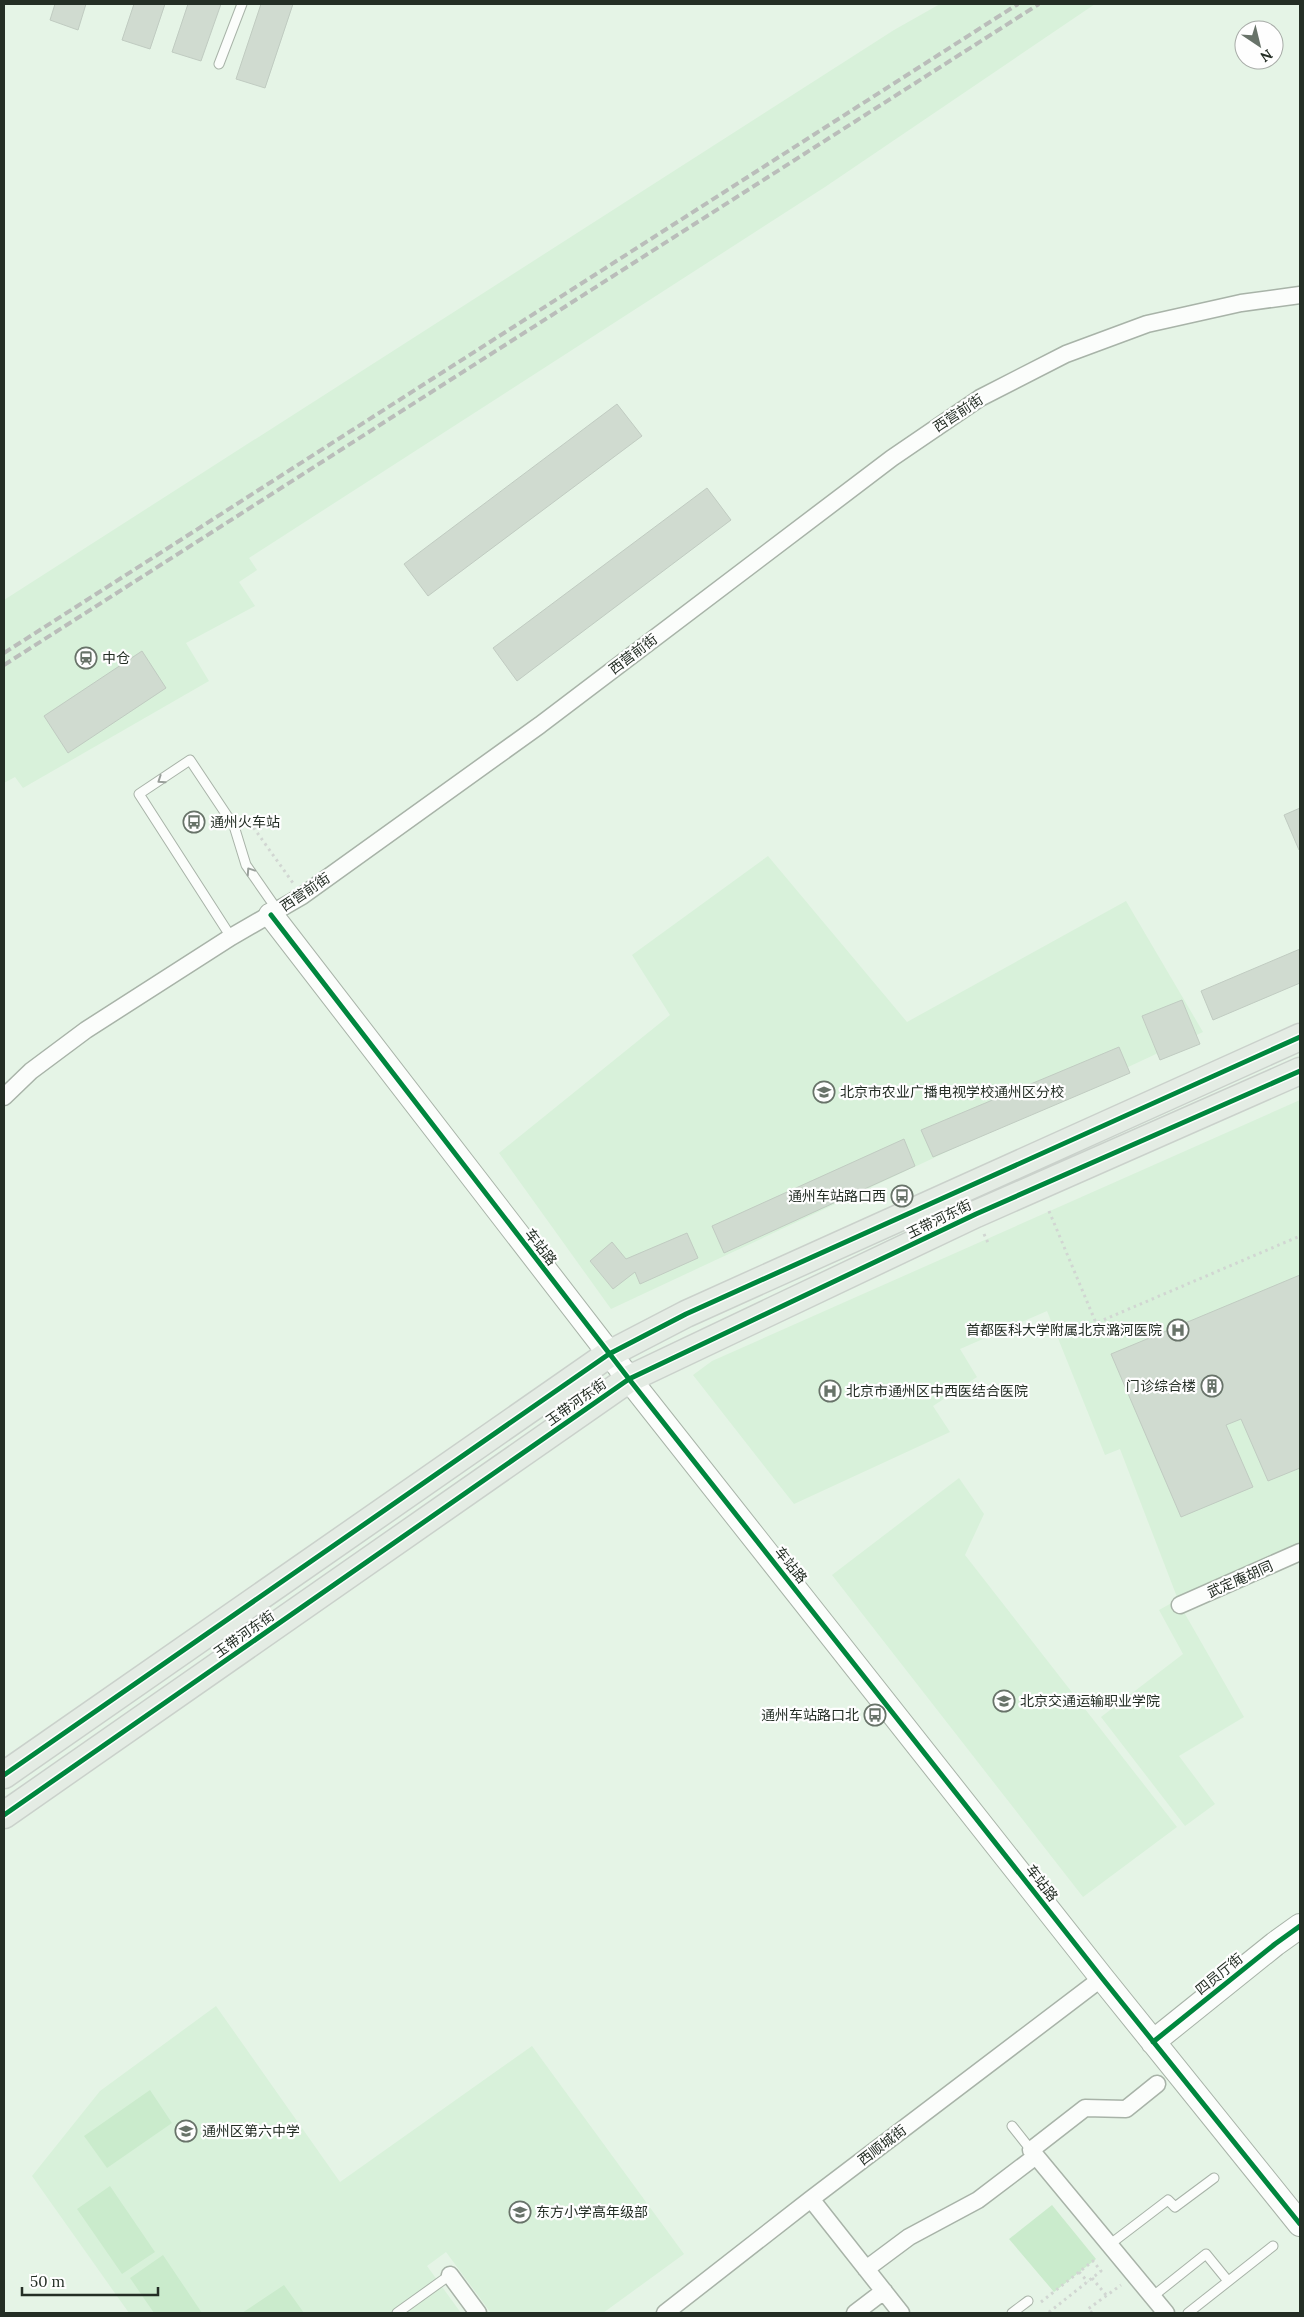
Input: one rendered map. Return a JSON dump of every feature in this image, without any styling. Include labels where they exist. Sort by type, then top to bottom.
[{"type":"main road","name":"玉带河东街","points":[[4,1775],[609,1354],[695,1310],[1300,1037]]},
{"type":"main road","name":"玉带河东街","points":[[4,1815],[628,1379],[976,1214],[1300,1071]]},
{"type":"street","name":"西营前街","points":[[4,1097],[31,1071],[86,1030],[231,937],[275,913],[310,890],[540,725],[892,458],[980,398],[1066,354],[1147,324],[1241,304],[1300,295]]},
{"type":"street","name":"车站路","points":[[275,913],[628,1379],[1102,1978],[1300,2224]]},
{"type":"street","name":"武定庵胡同","points":[[1180,1605],[1300,1552]]},
{"type":"street","name":"四员厅街","points":[[1153,2042],[1300,1926]]},
{"type":"street","name":"西顺城街","points":[[664,2313],[1102,1978]]},
{"type":"street","points":[[866,2269],[909,2237],[978,2200],[1084,2108],[1126,2109],[1157,2084]]},
{"type":"street","points":[[1033,2153],[1166,2313]]},
{"type":"street","points":[[811,2199],[901,2313]]},
{"type":"street","points":[[450,2275],[478,2313]]},
{"type":"street","points":[[855,2313],[884,2291]]},
{"type":"lane","points":[[219,64],[242,4]]},
{"type":"lane","points":[[231,937],[139,794],[190,760],[234,826],[246,865],[275,913]]},
{"type":"lane","points":[[1012,2126],[1033,2153]]},
{"type":"lane","points":[[1109,2245],[1168,2200],[1175,2207],[1214,2178]]},
{"type":"lane","points":[[1188,2313],[1272,2246]]},
{"type":"lane","points":[[1152,2297],[1206,2254],[1228,2281]]},
{"type":"lane","points":[[397,2313],[450,2275]]},
{"type":"lane","points":[[1012,2313],[1031,2304]]},
{"type":"path","points":[[1049,1211],[1096,1322],[1300,1236]]},
{"type":"path","points":[[1031,2304],[1080,2272],[1093,2261],[1101,2271],[1048,2313]]},
{"type":"path","points":[[1080,2272],[1088,2282]]},
{"type":"path","points":[[1092,2278],[1106,2295]]},
{"type":"path","points":[[1092,2313],[1088,2309],[1120,2284],[1125,2291]]},
{"type":"shaded area","points":[[940,4],[1095,4],[825,187],[249,558],[257,570],[239,582],[255,606],[186,643],[209,681],[23,788],[15,777],[4,783],[4,600],[894,30]]},
{"type":"shaded area","name":"北京市农业广播电视学校通州区分校","points":[[768,856],[907,1022],[1126,901],[1203,1032],[611,1309],[499,1153],[670,1015],[632,955]]},
{"type":"shaded area","name":"首都医科大学附属北京潞河医院","points":[[1300,1100],[1300,1543],[1177,1597],[1120,1449],[1105,1455],[1047,1311],[960,1349],[977,1377],[933,1406],[950,1432],[794,1504],[693,1375],[712,1361]]},
{"type":"shaded area","name":"北京交通运输职业学院","points":[[959,1478],[984,1514],[965,1555],[1177,1827],[1083,1897],[832,1575]]},
{"type":"shaded area","points":[[1177,1600],[1244,1717],[1179,1756],[1215,1804],[1185,1826],[1101,1717],[1183,1654],[1159,1610]]},
{"type":"shaded area","points":[[216,2006],[340,2182],[532,2046],[684,2254],[603,2313],[491,2313],[446,2252],[427,2266],[461,2313],[129,2313],[32,2176],[100,2091]]},
{"type":"shaded area","points":[[150,2090],[172,2123],[107,2168],[84,2136]]},
{"type":"shaded area","points":[[110,2186],[155,2252],[122,2274],[77,2209]]},
{"type":"shaded area","points":[[1052,2205],[1096,2259],[1054,2292],[1009,2239]]},
{"type":"shaded area","points":[[163,2255],[202,2313],[154,2313],[130,2278]]},
{"type":"shaded area","points":[[284,2285],[304,2313],[242,2313]]},
{"type":"building","points":[[55,4],[86,4],[78,30],[50,20]]},
{"type":"building","points":[[134,4],[165,4],[150,49],[122,40]]},
{"type":"building","points":[[188,4],[221,4],[201,61],[172,52]]},
{"type":"building","points":[[261,4],[293,4],[265,88],[236,79]]},
{"type":"building","points":[[617,404],[642,436],[428,596],[404,564]]},
{"type":"building","points":[[707,488],[731,520],[517,681],[493,648]]},
{"type":"building","points":[[142,651],[166,688],[68,753],[44,716]]},
{"type":"building","points":[[1300,808],[1300,849],[1299,850],[1284,815]]},
{"type":"building","points":[[1300,949],[1300,983],[1213,1020],[1201,991]]},
{"type":"building","points":[[1182,1000],[1200,1044],[1160,1060],[1142,1016]]},
{"type":"building","points":[[1119,1047],[1130,1073],[933,1157],[921,1130]]},
{"type":"building","points":[[904,1139],[915,1166],[724,1253],[712,1226]]},
{"type":"building","points":[[687,1233],[698,1258],[640,1284],[635,1272],[613,1289],[590,1261],[612,1242],[626,1259]]},
{"type":"building","name":"门诊综合楼","points":[[1300,1275],[1300,1468],[1268,1481],[1241,1419],[1226,1425],[1253,1487],[1181,1517],[1111,1354]]},
{"type":"railway","points":[[4,653],[1018,4]]},
{"type":"railway","points":[[4,665],[1039,4]]},
{"type":"cycle path","points":[[271,915],[629,1379],[1102,1978],[1300,2224]]},
{"type":"cycle path","points":[[4,1775],[609,1354],[686,1314],[1300,1037]]},
{"type":"cycle path","points":[[4,1815],[629,1379],[976,1214],[1300,1071]]},
{"type":"cycle path","points":[[1153,2042],[1300,1926]]},
{"type":"place","name":"中仓","points":[[86,658]]},
{"type":"place","name":"通州火车站","points":[[194,822]]},
{"type":"place","name":"北京市农业广播电视学校通州区分校","points":[[824,1092]]},
{"type":"place","name":"通州车站路口西","points":[[902,1196]]},
{"type":"place","name":"首都医科大学附属北京潞河医院","points":[[1178,1330]]},
{"type":"place","name":"门诊综合楼","points":[[1212,1386]]},
{"type":"place","name":"北京市通州区中西医结合医院","points":[[830,1391]]},
{"type":"place","name":"北京交通运输职业学院","points":[[1004,1701]]},
{"type":"place","name":"通州车站路口北","points":[[875,1715]]},
{"type":"place","name":"通州区第六中学","points":[[186,2131]]},
{"type":"place","name":"东方小学高年级部","points":[[520,2212]]}]
